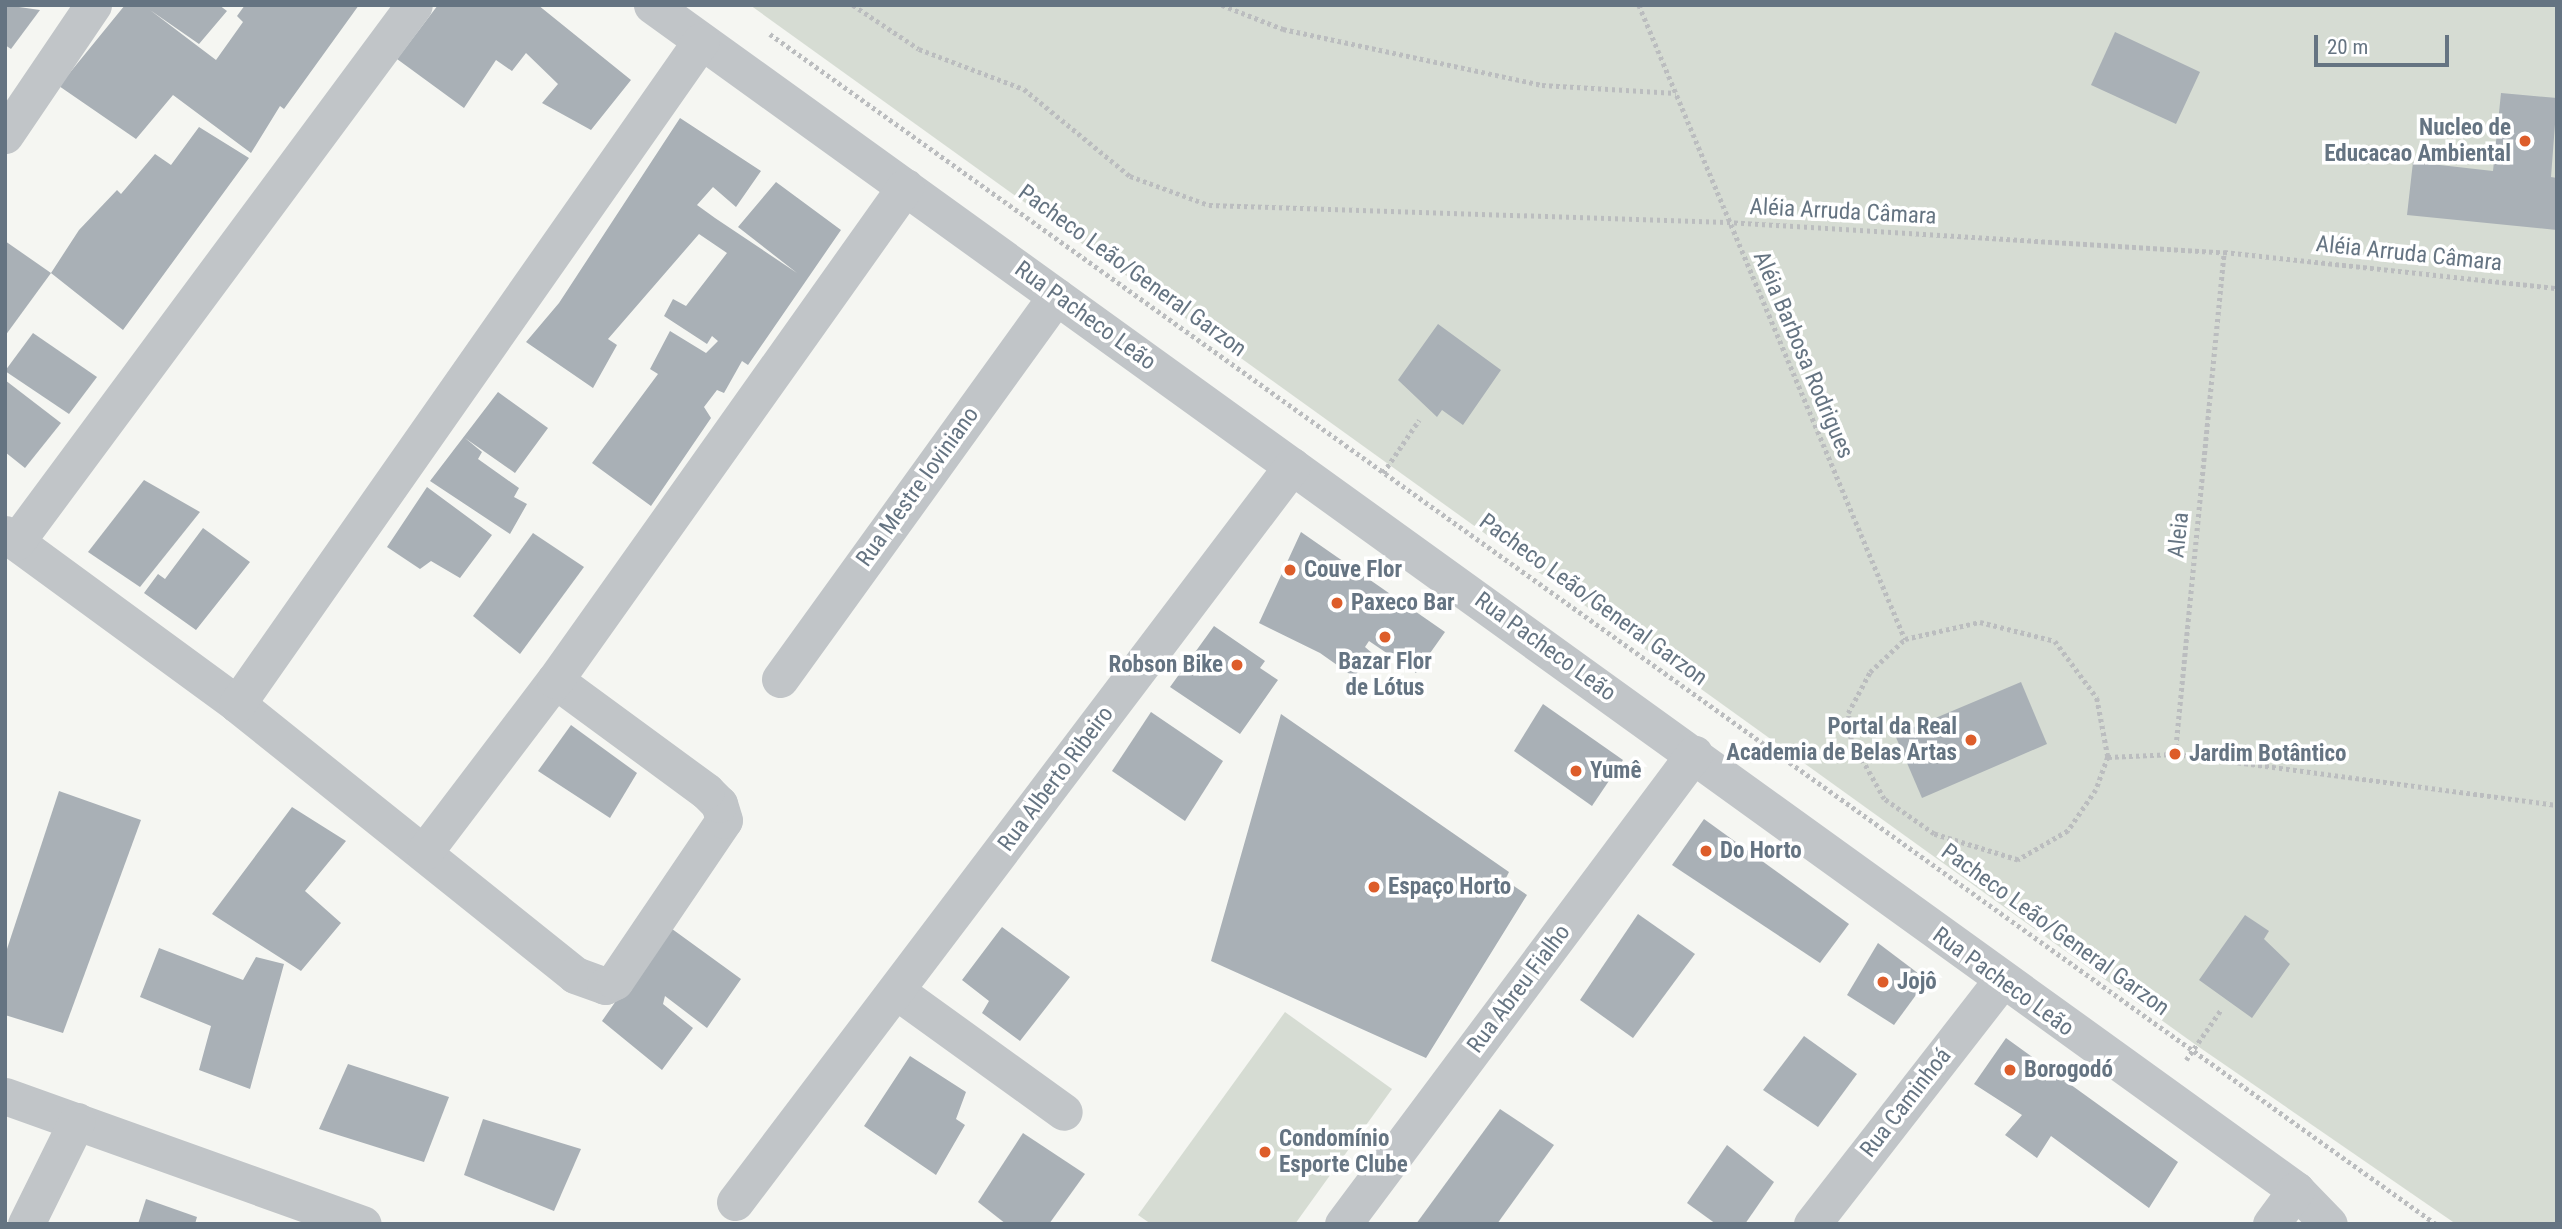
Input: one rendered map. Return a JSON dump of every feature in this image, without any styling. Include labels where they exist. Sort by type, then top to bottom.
[{"type":"street","points":[[10,117],[93,5]]},
{"type":"street","points":[[414,5],[11,538],[237,704],[425,851],[575,975],[595,985],[615,981],[724,820],[719,804],[706,791],[555,680]]},
{"type":"street","name":"Rua Pacheco Leão","points":[[652,5],[1694,754],[2001,981],[2296,1190],[2329,1224]]},
{"type":"street","points":[[237,704],[701,41]]},
{"type":"street","points":[[425,851],[555,680],[905,187]]},
{"type":"street","name":"Rua Mestre Ioviniano","points":[[780,679],[1056,296]]},
{"type":"street","name":"Rua Alberto Ribeiro","points":[[735,1202],[899,993],[1292,466]]},
{"type":"street","name":"Rua Abreu Fialho","points":[[1343,1224],[1694,754]]},
{"type":"street","name":"Rua Caminhoá","points":[[1812,1224],[2001,981]]},
{"type":"street","points":[[899,993],[1064,1112]]},
{"type":"street","points":[[5,1096],[363,1224]]},
{"type":"street","points":[[26,1224],[77,1121]]},
{"type":"street","points":[[2271,1224],[2296,1190]]},
{"type":"path","name":"Aléia Arruda Câmara","points":[[853,5],[919,49],[1024,89],[1130,176],[1209,205],[1727,222],[2224,252],[2557,288]]},
{"type":"path","points":[[1223,5],[1283,29],[1542,85],[1676,93]]},
{"type":"path","name":"Aléia Barbosa Rodrigues","points":[[1639,5],[1727,222],[1905,639]]},
{"type":"path","name":"Pacheco Leão/General Garzon","points":[[764,30],[2436,1224]]},
{"type":"path","name":"Aleia","points":[[2175,754],[2224,252]]},
{"type":"path","points":[[1357,512],[1419,420]]},
{"type":"path","points":[[1980,622],[2055,640],[2097,698],[2108,757],[2096,790],[2068,831],[2018,860],[1934,834],[1885,799],[1851,740],[1848,713],[1870,672],[1905,639],[1980,622]]},
{"type":"path","points":[[2108,757],[2175,754],[2557,805]]},
{"type":"path","points":[[2161,1095],[2220,1011]]},
{"type":"shaded area","name":"Jardim Botântico","points":[[750,5],[2557,5],[2557,1224],[2456,1224],[2196,1045]]},
{"type":"shaded area","name":"Condomínio Esporte Clube","points":[[1285,1012],[1392,1089],[1295,1224],[1151,1224],[1138,1215]]},
{"type":"building","points":[[5,5],[40,10],[11,49],[5,45]]},
{"type":"building","points":[[125,5],[219,5],[227,11],[199,44],[150,10],[216,60],[243,22],[237,16],[245,5],[359,5],[284,109],[280,106],[251,153],[173,95],[136,139],[59,86]]},
{"type":"building","points":[[438,5],[538,5],[631,80],[591,130],[542,103],[558,84],[526,53],[512,71],[496,60],[464,108],[397,59]]},
{"type":"building","points":[[2115,32],[2200,72],[2176,124],[2091,85]]},
{"type":"building","name":"Nucleo de Educacao Ambiental","points":[[2501,93],[2557,98],[2551,177],[2557,178],[2557,230],[2407,215],[2413,162],[2493,171]]},
{"type":"building","points":[[680,118],[761,171],[736,207],[713,187],[697,205],[715,218],[797,273],[738,227],[776,182],[841,230],[748,365],[742,361],[724,393],[717,390],[704,407],[711,418],[651,506],[592,463],[658,374],[650,369],[670,331],[706,353],[718,341],[712,336],[707,344],[664,316],[673,299],[686,306],[727,253],[699,234],[608,339],[617,345],[593,388],[526,342],[559,303]]},
{"type":"building","points":[[199,127],[249,158],[123,330],[51,273],[79,230],[117,190],[121,194],[155,154],[171,165]]},
{"type":"building","points":[[5,241],[51,273],[5,336]]},
{"type":"building","points":[[1438,324],[1501,370],[1463,425],[1442,410],[1437,417],[1398,380]]},
{"type":"building","points":[[33,333],[97,377],[69,414],[5,371]]},
{"type":"building","points":[[5,380],[61,423],[25,468],[5,452]]},
{"type":"building","points":[[498,392],[548,428],[515,473],[465,438],[482,452],[478,459],[519,488],[514,497],[527,504],[510,534],[430,481]]},
{"type":"building","points":[[144,480],[200,512],[140,587],[88,552]]},
{"type":"building","points":[[427,487],[492,535],[460,578],[431,561],[420,569],[387,547]]},
{"type":"building","points":[[203,528],[250,562],[196,630],[144,593],[158,574],[165,579]]},
{"type":"building","points":[[1301,532],[1445,632],[1416,673],[1369,641],[1365,647],[1372,653],[1354,677],[1320,653],[1259,623]]},
{"type":"building","points":[[533,533],[584,567],[520,654],[473,616]]},
{"type":"building","points":[[1214,626],[1265,661],[1260,668],[1278,680],[1240,734],[1170,687]]},
{"type":"building","name":"Portal da Real Academia de Belas Artas","points":[[2021,682],[2047,744],[1922,798],[1895,735]]},
{"type":"building","points":[[1543,704],[1623,760],[1592,806],[1514,751]]},
{"type":"building","points":[[1151,712],[1223,761],[1185,821],[1112,771]]},
{"type":"building","name":"Espaço Horto","points":[[1281,714],[1509,872],[1505,880],[1527,895],[1426,1058],[1211,961]]},
{"type":"building","points":[[571,725],[637,773],[610,818],[538,771]]},
{"type":"building","points":[[59,791],[141,820],[63,1033],[5,1015],[5,955]]},
{"type":"building","points":[[292,807],[346,841],[305,891],[341,923],[301,971],[212,914]]},
{"type":"building","points":[[1704,819],[1849,924],[1820,963],[1672,865]]},
{"type":"building","points":[[1638,914],[1695,954],[1633,1038],[1580,1000]]},
{"type":"building","points":[[2245,915],[2269,931],[2264,939],[2290,964],[2252,1018],[2199,980]]},
{"type":"building","points":[[668,926],[741,979],[707,1028],[665,996],[663,1004],[693,1028],[662,1070],[602,1021]]},
{"type":"building","points":[[1002,927],[1070,977],[1020,1041],[982,1013],[989,1001],[962,980]]},
{"type":"building","points":[[1878,943],[1927,980],[1894,1025],[1847,995]]},
{"type":"building","points":[[159,948],[243,980],[256,957],[284,964],[250,1089],[199,1070],[211,1026],[140,997]]},
{"type":"building","points":[[1804,1036],[1857,1074],[1818,1127],[1763,1090]]},
{"type":"building","points":[[2006,1038],[2178,1162],[2149,1208],[2051,1136],[2037,1158],[2005,1135],[2022,1115],[1974,1084]]},
{"type":"building","points":[[910,1056],[966,1092],[956,1119],[965,1125],[936,1175],[864,1126]]},
{"type":"building","points":[[348,1064],[449,1097],[424,1162],[319,1129]]},
{"type":"building","points":[[1500,1109],[1554,1145],[1497,1224],[1416,1224]]},
{"type":"building","points":[[483,1119],[581,1149],[554,1211],[464,1175]]},
{"type":"building","points":[[1023,1133],[1085,1174],[1049,1224],[1006,1224],[978,1202]]},
{"type":"building","points":[[1727,1145],[1774,1182],[1745,1224],[1716,1224],[1687,1203]]},
{"type":"building","points":[[146,1199],[197,1217],[195,1224],[138,1224]]},
{"type":"place","name":"Nucleo de Educacao Ambiental","points":[[2525,141]]},
{"type":"place","name":"Couve Flor","points":[[1290,570]]},
{"type":"place","name":"Paxeco Bar","points":[[1337,603]]},
{"type":"place","name":"Bazar Flor de Lótus","points":[[1385,637]]},
{"type":"place","name":"Robson Bike","points":[[1237,665]]},
{"type":"place","name":"Portal da Real Academia de Belas Artas","points":[[1971,740]]},
{"type":"place","name":"Jardim Botântico","points":[[2175,754]]},
{"type":"place","name":"Yumê","points":[[1576,771]]},
{"type":"place","name":"Do Horto","points":[[1706,851]]},
{"type":"place","name":"Espaço Horto","points":[[1374,887]]},
{"type":"place","name":"Jojô","points":[[1883,982]]},
{"type":"place","name":"Borogodó","points":[[2010,1070]]},
{"type":"place","name":"Condomínio Esporte Clube","points":[[1265,1152]]}]
